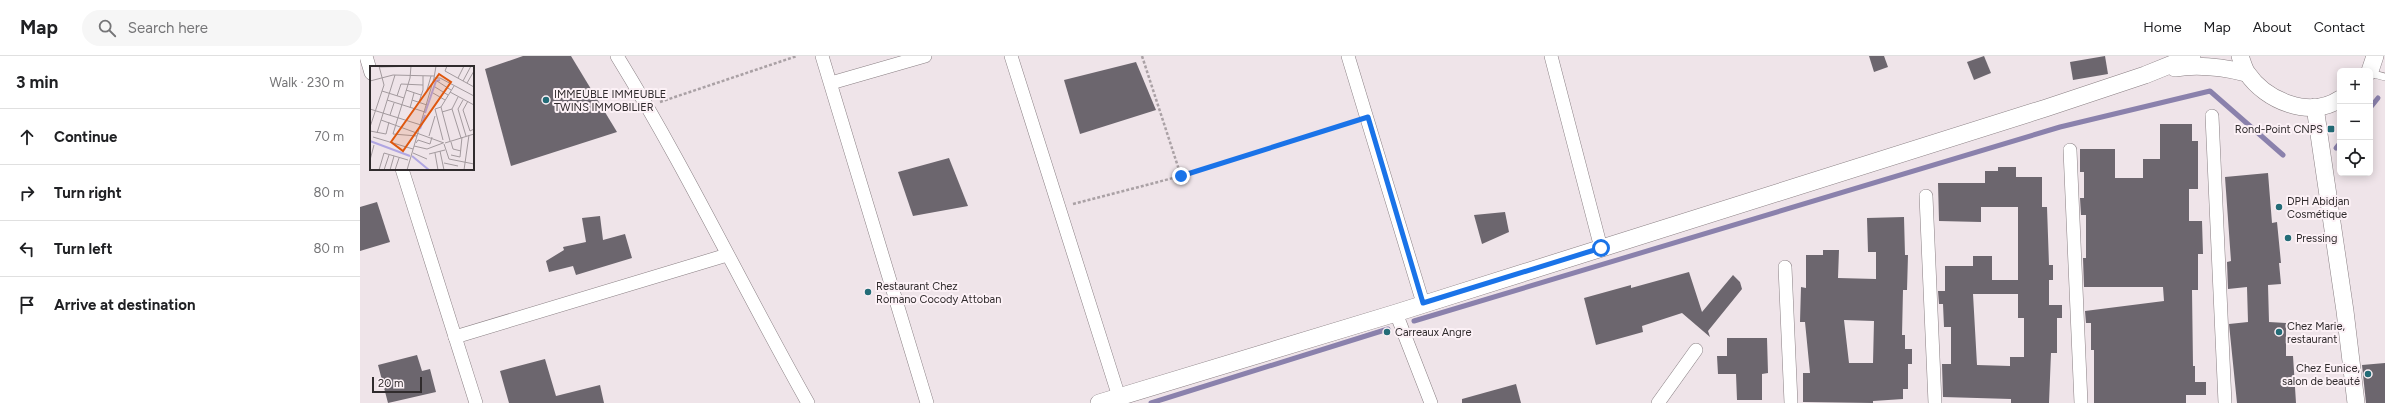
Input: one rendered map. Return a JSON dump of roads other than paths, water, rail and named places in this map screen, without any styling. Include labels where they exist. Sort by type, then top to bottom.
[{"type":"street","points":[[366,56],[370,70]]},
{"type":"street","points":[[617,56],[648,106],[808,403]]},
{"type":"street","points":[[822,56],[832,83],[927,403]]},
{"type":"street","points":[[832,83],[925,56]]},
{"type":"street","points":[[1011,56],[1119,397]]},
{"type":"street","points":[[1348,56],[1368,117],[1423,303]]},
{"type":"street","points":[[1551,56],[1601,248]]},
{"type":"street","points":[[1099,403],[1601,248],[2145,75],[2192,56]]},
{"type":"street","points":[[2240,56],[2246,73],[2264,93],[2288,104],[2315,107],[2337,100]]},
{"type":"street","points":[[2372,68],[2376,56]]},
{"type":"street","points":[[2145,75],[2176,68],[2203,66],[2224,67],[2246,73]]},
{"type":"street","points":[[2315,107],[2345,310],[2356,403]]},
{"type":"street","points":[[2212,116],[2225,403]]},
{"type":"street","points":[[2070,150],[2081,403]]},
{"type":"street","points":[[402,170],[476,403]]},
{"type":"street","points":[[1926,196],[1935,403]]},
{"type":"street","points":[[455,337],[727,255]]},
{"type":"street","points":[[1785,267],[1791,403]]},
{"type":"street","points":[[1396,312],[1431,403]]},
{"type":"street","points":[[1658,403],[1696,350]]},
{"type":"lane","points":[[2373,73],[2385,77]]},
{"type":"waterway","points":[[1414,321],[2060,127],[2210,91],[2283,155]]},
{"type":"waterway","points":[[2373,104],[2378,98]]},
{"type":"waterway","points":[[1151,403],[1388,329]]},
{"type":"place","name":"IMMEUBLE IMMEUBLE TWINS IMMOBILIER","points":[[546,100]]},
{"type":"place","name":"Rond-Point CNPS","points":[[2331,129]]},
{"type":"place","name":"DPH Abidjan Cosmétique","points":[[2279,207]]},
{"type":"place","name":"Pressing","points":[[2288,238]]},
{"type":"place","name":"Restaurant Chez Romano Cocody Attoban","points":[[868,292]]},
{"type":"place","name":"Carreaux Angre","points":[[1387,332]]},
{"type":"place","name":"Chez Marie, restaurant","points":[[2279,332]]},
{"type":"place","name":"Chez Eunice, salon de beauté","points":[[2368,374]]}]
